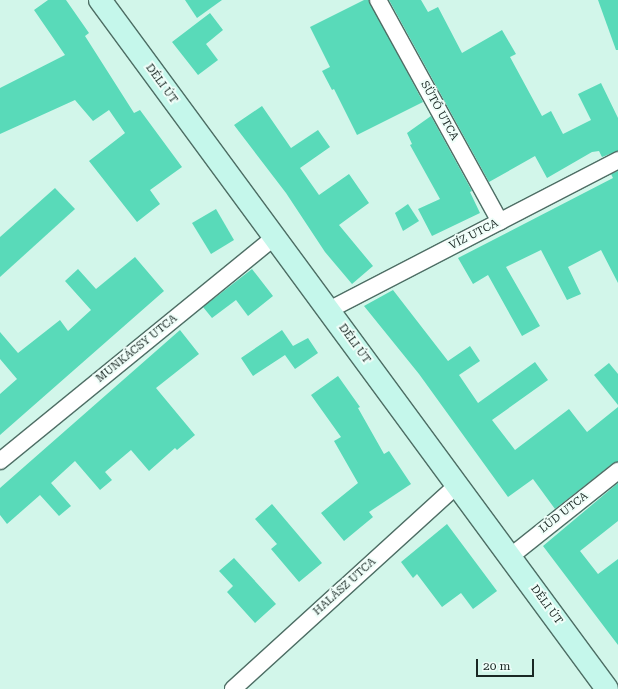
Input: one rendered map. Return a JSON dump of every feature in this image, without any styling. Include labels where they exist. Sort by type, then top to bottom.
[{"type":"street","name":"DÉLI ÚT","points":[[100,0],[273,238],[329,310],[511,556],[607,689]]},
{"type":"street","name":"SÜTŐ UTCA","points":[[378,0],[500,222]]},
{"type":"street","name":"VÍZ UTCA","points":[[329,310],[618,160]]},
{"type":"street","name":"MUNKÁCSY UTCA","points":[[0,461],[273,238]]},
{"type":"street","name":"LÚD UTCA","points":[[511,556],[618,471]]},
{"type":"street","name":"HALÁSZ UTCA","points":[[233,689],[457,485]]},
{"type":"building","points":[[48,0],[66,0],[89,33],[85,36],[134,113],[140,110],[182,167],[150,190],[160,204],[137,222],[89,161],[125,133],[109,110],[93,121],[75,100],[0,134],[0,88],[65,55],[34,10]]},
{"type":"building","points":[[185,0],[222,0],[197,18]]},
{"type":"building","points":[[364,0],[369,0],[423,102],[357,135],[334,89],[332,90],[322,71],[330,67],[310,27]]},
{"type":"building","points":[[389,0],[421,0],[428,12],[438,7],[462,53],[502,30],[516,54],[510,57],[542,116],[551,111],[563,134],[591,120],[578,94],[601,83],[618,118],[618,151],[602,157],[599,151],[592,152],[547,178],[535,156],[489,182]]},
{"type":"building","points":[[598,0],[618,0],[618,50],[616,50]]},
{"type":"building","points":[[210,13],[223,30],[206,44],[218,60],[198,75],[172,42]]},
{"type":"building","points":[[262,106],[291,148],[318,130],[330,147],[300,168],[319,195],[349,174],[369,203],[339,225],[373,266],[352,284],[325,252],[286,193],[234,125]]},
{"type":"building","points":[[431,116],[472,191],[470,192],[480,213],[432,236],[418,209],[440,199],[410,145],[412,144],[407,133]]},
{"type":"building","points":[[618,171],[618,283],[601,250],[568,267],[581,294],[567,300],[541,250],[506,267],[540,326],[522,336],[488,275],[473,284],[458,258],[613,178],[611,174]]},
{"type":"building","points":[[55,188],[75,209],[0,277],[0,237]]},
{"type":"building","points":[[408,204],[419,221],[403,231],[395,213]]},
{"type":"building","points":[[216,209],[234,240],[211,254],[192,223]]},
{"type":"building","points":[[135,257],[164,291],[0,435],[0,394],[17,379],[0,359],[0,332],[18,353],[60,320],[68,331],[91,310],[65,281],[78,269],[96,289]]},
{"type":"building","points":[[252,269],[273,296],[248,316],[236,300],[212,318],[203,307]]},
{"type":"building","points":[[393,290],[448,361],[470,346],[480,361],[459,375],[478,403],[535,362],[548,380],[492,420],[515,450],[569,409],[587,432],[618,407],[618,462],[612,464],[555,509],[533,479],[508,497],[419,374],[364,306]]},
{"type":"building","points":[[180,330],[199,354],[156,388],[195,435],[177,450],[175,448],[149,471],[131,450],[105,472],[112,480],[100,490],[75,461],[51,483],[71,506],[59,516],[40,495],[7,524],[0,515],[0,488]]},
{"type":"building","points":[[282,330],[293,346],[308,338],[318,353],[295,369],[285,355],[253,376],[241,358]]},
{"type":"building","points":[[609,363],[618,374],[618,405],[594,375]]},
{"type":"building","points":[[338,376],[360,407],[358,408],[384,454],[389,451],[411,484],[369,512],[373,517],[344,541],[321,513],[358,483],[334,441],[341,437],[311,395]]},
{"type":"building","points":[[618,483],[618,521],[580,551],[598,574],[618,559],[618,645],[543,546]]},
{"type":"building","points":[[272,504],[322,563],[299,582],[271,549],[277,544],[255,519]]},
{"type":"building","points":[[447,524],[497,591],[473,609],[461,593],[442,607],[417,574],[413,578],[401,562]]},
{"type":"building","points":[[234,558],[276,604],[255,623],[227,592],[233,586],[219,571]]}]
